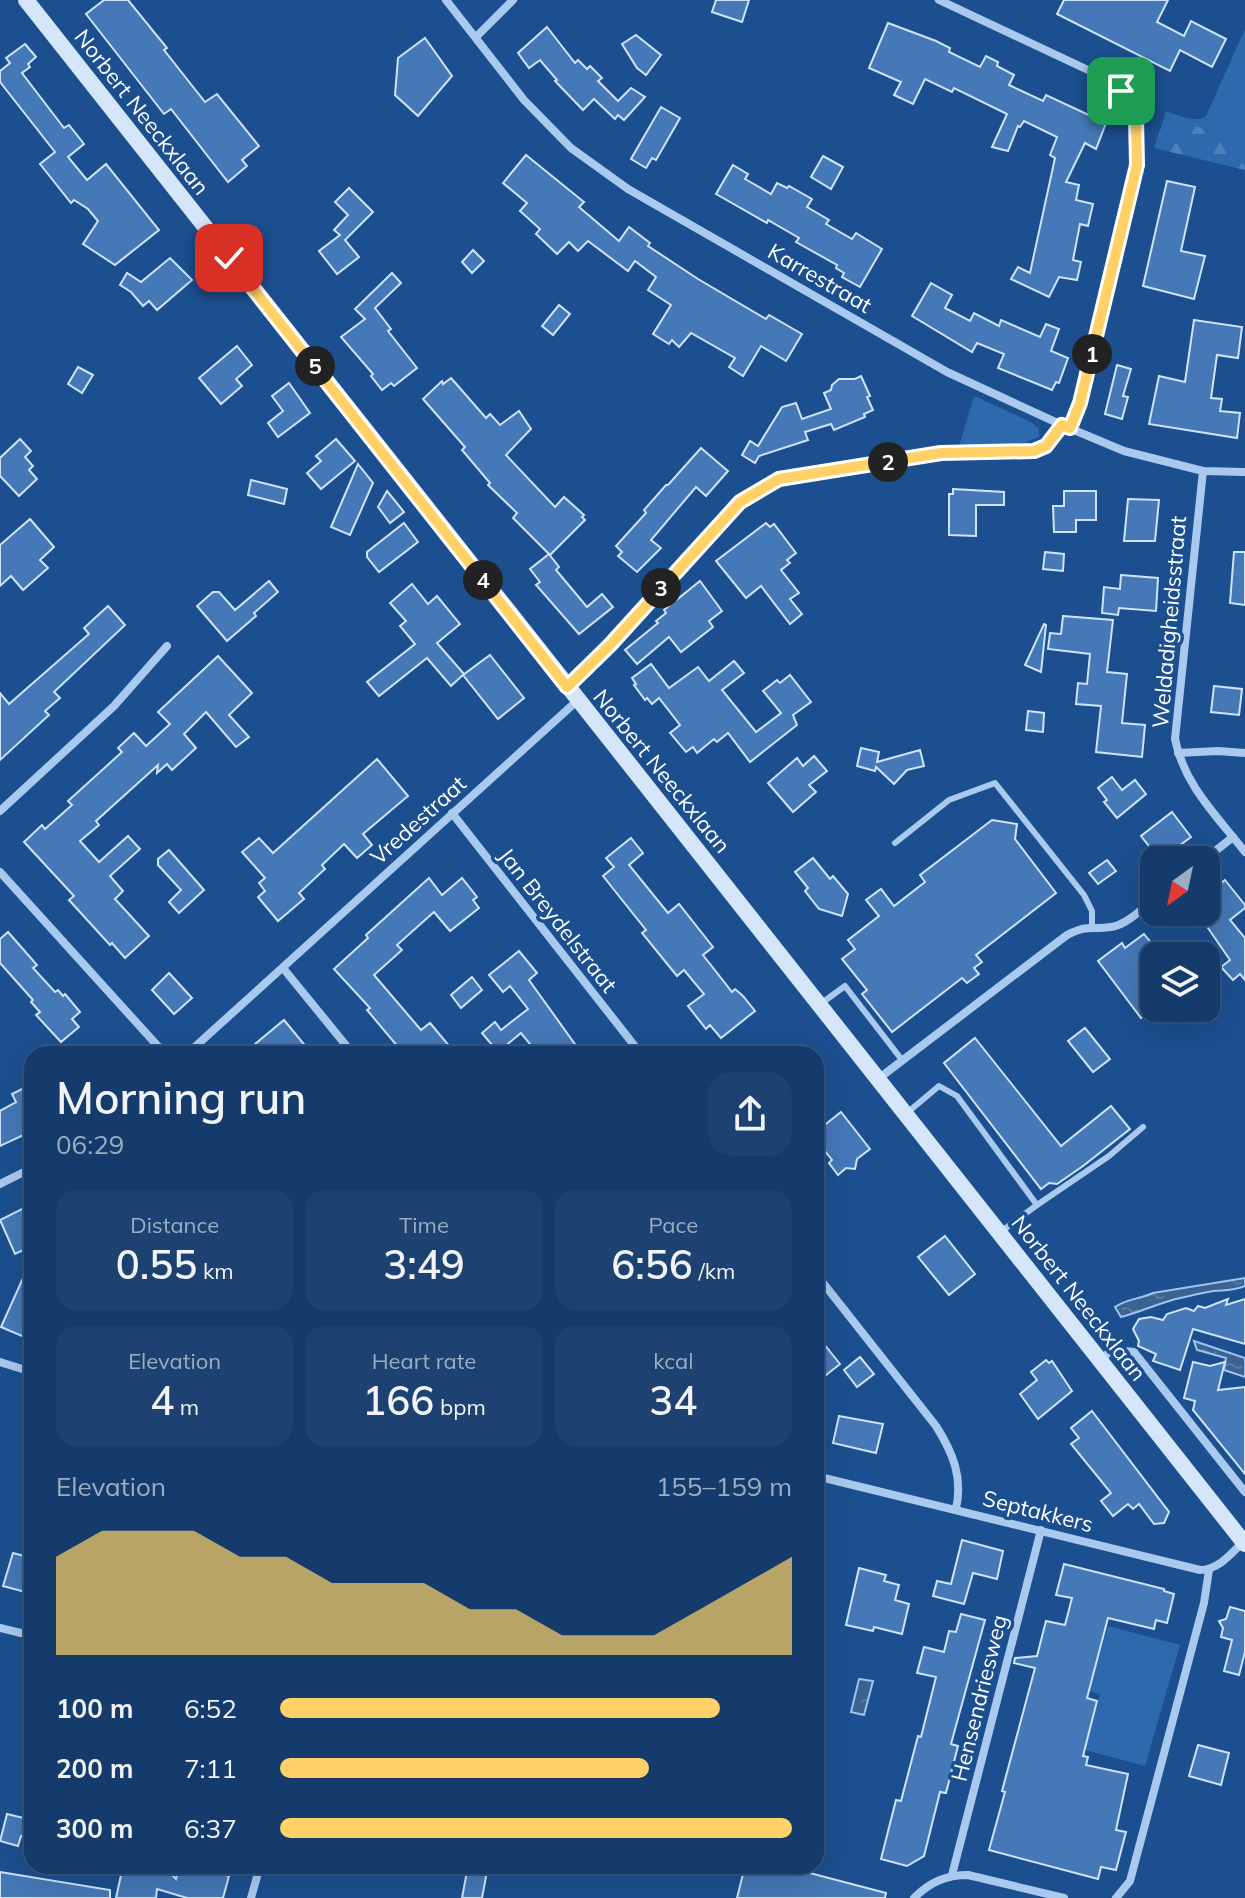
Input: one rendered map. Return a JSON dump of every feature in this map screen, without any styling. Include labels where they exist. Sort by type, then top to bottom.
[{"type":"main road","name":"Norbert Neeckxlaan","points":[[26,0],[1244,1543]]},
{"type":"street","name":"Karrestraat","points":[[446,0],[524,100],[571,148],[628,189],[947,372],[1066,427],[1124,451],[1203,471],[1245,472]]},
{"type":"street","points":[[476,37],[513,0]]},
{"type":"street","points":[[939,0],[1105,78],[1121,91],[1136,118],[1137,165],[1087,374],[1066,427]]},
{"type":"street","name":"Vredestraat","points":[[196,1046],[452,813],[573,694],[610,645],[740,502],[779,479],[941,453],[1034,451],[1046,446],[1066,427]]},
{"type":"street","name":"Weldadigheidsstraat","points":[[1203,471],[1175,739],[1193,786],[1245,852]]},
{"type":"street","points":[[0,811],[114,706],[167,646]]},
{"type":"street","points":[[1178,753],[1245,753]]},
{"type":"street","name":"Jan Breydelstraat","points":[[452,813],[632,1046]]},
{"type":"street","points":[[1220,847],[1233,837]]},
{"type":"street","points":[[0,872],[158,1046]]},
{"type":"street","points":[[878,1079],[1067,935],[1092,926],[1113,927],[1140,911]]},
{"type":"street","points":[[283,968],[346,1046]]},
{"type":"street","points":[[0,1184],[24,1172]]},
{"type":"street","points":[[824,1284],[936,1426],[951,1450],[959,1476],[956,1509]]},
{"type":"street","points":[[1100,1359],[1113,1350],[1134,1352],[1245,1492]]},
{"type":"street","points":[[0,1362],[24,1370]]},
{"type":"street","name":"Septakkers","points":[[824,1478],[1209,1570]]},
{"type":"street","name":"Hensendriesweg","points":[[952,1875],[1041,1530]]},
{"type":"street","points":[[1116,1898],[1130,1881],[1204,1603],[1209,1570],[1244,1543]]},
{"type":"street","points":[[0,1628],[21,1633]]},
{"type":"street","points":[[251,1898],[258,1874]]},
{"type":"street","points":[[914,1898],[931,1884],[952,1875],[968,1875],[1064,1898]]},
{"type":"lane","points":[[895,843],[949,800],[995,783],[1084,895],[1092,911],[1092,926]]},
{"type":"lane","points":[[819,1005],[845,986],[902,1060]]},
{"type":"lane","points":[[905,1113],[939,1086],[957,1096],[1037,1205]]},
{"type":"lane","points":[[1000,1234],[1109,1156],[1143,1127]]},
{"type":"green space","points":[[1245,29],[1245,139],[1164,118],[1166,111],[1192,119],[1206,116]]},
{"type":"green space","points":[[1164,118],[1245,139],[1245,170],[1154,148]]},
{"type":"green space","points":[[974,396],[1031,422],[1039,429],[1039,437],[1021,444],[959,446]]},
{"type":"green space","points":[[1108,1626],[1180,1645],[1145,1766],[1085,1750],[1100,1694],[1089,1691]]},
{"type":"water","points":[[1245,1278],[1245,1286],[1241,1288],[1176,1299],[1121,1317],[1115,1307],[1153,1293]]},
{"type":"water","points":[[1194,1341],[1245,1358],[1245,1377],[1224,1370],[1226,1358],[1197,1350]]},
{"type":"water","points":[[859,1679],[873,1681],[864,1715],[851,1712]]},
{"type":"building","points":[[104,0],[128,0],[205,102],[217,94],[259,146],[242,160],[247,166],[228,182],[171,109],[164,114],[86,14]]},
{"type":"building","points":[[716,0],[749,0],[742,22],[712,12]]},
{"type":"building","points":[[1064,0],[1168,0],[1157,22],[1184,36],[1191,21],[1226,39],[1212,67],[1180,50],[1170,71],[1057,14]]},
{"type":"building","points":[[888,23],[936,41],[950,48],[949,52],[980,67],[986,56],[1014,75],[1009,85],[1043,101],[1046,95],[1106,123],[1096,149],[1085,143],[1066,182],[1079,185],[1076,200],[1093,204],[1088,226],[1080,224],[1073,260],[1081,262],[1077,280],[1059,277],[1049,297],[1011,279],[1018,267],[1030,273],[1055,158],[1050,155],[1057,137],[1024,121],[1018,126],[1008,151],[992,147],[1007,114],[954,88],[952,92],[925,79],[913,104],[894,95],[901,82],[869,68]]},
{"type":"building","points":[[547,27],[575,63],[578,60],[587,69],[590,66],[602,78],[598,81],[618,101],[631,88],[645,97],[624,120],[618,115],[615,119],[594,99],[583,110],[540,60],[529,68],[518,53]]},
{"type":"building","points":[[636,35],[661,55],[646,75],[637,68],[622,44]]},
{"type":"building","points":[[425,38],[452,76],[418,116],[395,95],[398,58]]},
{"type":"building","points":[[25,44],[36,57],[22,73],[64,128],[69,125],[84,144],[68,157],[87,180],[106,164],[159,230],[115,265],[83,244],[98,221],[88,209],[74,200],[71,203],[40,164],[55,152],[0,82],[0,71],[10,63],[6,58]]},
{"type":"building","points":[[661,107],[680,118],[656,160],[652,158],[646,168],[631,159]]},
{"type":"building","points":[[526,155],[584,202],[579,207],[619,241],[629,227],[650,243],[648,246],[698,279],[766,319],[769,315],[802,334],[786,361],[761,346],[743,376],[729,367],[735,358],[691,333],[679,347],[672,340],[669,344],[653,334],[671,305],[648,290],[656,277],[635,261],[628,271],[588,241],[578,251],[569,242],[557,254],[536,234],[540,229],[520,211],[527,203],[503,183]]},
{"type":"building","points":[[823,156],[843,167],[831,189],[811,177]]},
{"type":"building","points":[[733,165],[748,174],[745,179],[771,194],[777,183],[787,188],[789,186],[812,199],[807,207],[829,220],[826,224],[852,239],[856,233],[882,249],[860,287],[842,277],[844,273],[836,268],[837,265],[796,242],[799,238],[716,194]]},
{"type":"building","points":[[1167,181],[1195,187],[1181,251],[1205,256],[1194,299],[1143,286]]},
{"type":"building","points":[[349,188],[373,212],[345,240],[359,257],[337,274],[319,251],[340,235],[334,230],[348,215],[335,202]]},
{"type":"building","points":[[473,250],[484,261],[472,273],[462,262]]},
{"type":"building","points":[[170,258],[192,280],[157,310],[149,301],[143,306],[120,285],[127,273],[141,282]]},
{"type":"building","points":[[392,273],[401,283],[375,308],[391,329],[388,331],[417,368],[394,386],[391,383],[382,390],[371,376],[373,374],[341,337],[365,319],[355,309]]},
{"type":"building","points":[[931,283],[952,295],[945,308],[970,321],[974,313],[999,326],[1001,320],[1040,337],[1046,324],[1059,329],[1051,351],[1068,358],[1059,383],[1056,382],[1052,390],[998,368],[1004,354],[977,343],[972,352],[912,316]]},
{"type":"building","points":[[559,305],[570,314],[553,335],[542,326]]},
{"type":"building","points":[[1194,320],[1242,327],[1238,358],[1217,355],[1211,398],[1222,399],[1220,411],[1240,413],[1237,438],[1149,424],[1159,376],[1185,382]]},
{"type":"building","points":[[237,346],[252,365],[236,379],[242,386],[221,404],[199,378]]},
{"type":"building","points":[[1117,365],[1131,369],[1123,396],[1128,397],[1122,419],[1105,414]]},
{"type":"building","points":[[78,367],[93,375],[82,393],[68,384]]},
{"type":"building","points":[[861,376],[873,410],[864,414],[865,417],[834,430],[831,424],[805,432],[808,440],[759,456],[755,463],[742,455],[750,441],[758,446],[782,407],[796,403],[802,419],[831,409],[824,393],[831,390],[839,379]]},
{"type":"building","points":[[451,378],[486,418],[490,414],[500,425],[519,411],[531,429],[506,455],[555,507],[564,497],[584,515],[585,520],[550,555],[513,518],[517,513],[488,485],[490,483],[462,450],[465,447],[423,399],[442,381],[443,384]]},
{"type":"building","points":[[289,383],[310,413],[278,437],[268,423],[283,411],[272,396]]},
{"type":"building","points":[[20,439],[31,451],[25,457],[33,466],[29,470],[37,479],[19,496],[0,476],[0,458]]},
{"type":"building","points":[[336,439],[355,461],[321,489],[307,473],[321,461],[316,456]]},
{"type":"building","points":[[701,448],[728,471],[706,496],[696,487],[651,540],[661,548],[637,572],[618,556],[622,552],[616,546],[646,513],[644,510]]},
{"type":"building","points":[[358,464],[373,483],[350,535],[331,527]]},
{"type":"building","points":[[251,480],[287,489],[284,504],[248,495]]},
{"type":"building","points":[[953,489],[1004,492],[1004,505],[976,505],[976,536],[949,535],[949,494],[953,494]]},
{"type":"building","points":[[387,491],[404,512],[390,523],[378,507]]},
{"type":"building","points":[[1064,491],[1096,491],[1096,520],[1076,520],[1076,532],[1054,532],[1053,506],[1064,506]]},
{"type":"building","points":[[1128,499],[1159,500],[1155,541],[1124,541]]},
{"type":"building","points":[[30,519],[54,547],[40,560],[48,568],[23,590],[11,576],[0,586],[0,545]]},
{"type":"building","points":[[404,523],[418,542],[379,572],[367,557],[367,552]]},
{"type":"building","points":[[766,523],[770,527],[774,524],[796,553],[781,570],[799,593],[790,599],[802,614],[790,624],[761,586],[746,598],[716,561]]},
{"type":"building","points":[[1045,552],[1064,554],[1063,571],[1043,569]]},
{"type":"building","points":[[1234,552],[1245,552],[1245,605],[1230,603]]},
{"type":"building","points":[[549,554],[559,567],[556,570],[587,607],[602,594],[613,607],[579,634],[536,585],[540,582],[530,569]]},
{"type":"building","points":[[1121,575],[1158,578],[1156,611],[1119,608],[1118,615],[1102,613],[1104,587],[1120,589]]},
{"type":"building","points":[[269,581],[278,592],[227,641],[197,606],[213,592],[219,592],[235,610]]},
{"type":"building","points":[[700,581],[722,611],[709,621],[713,627],[681,652],[669,637],[637,664],[625,650],[658,623],[656,621],[666,613],[664,610]]},
{"type":"building","points":[[412,584],[428,604],[437,596],[460,624],[437,643],[464,674],[451,686],[427,658],[379,696],[367,682],[415,644],[400,626],[406,621],[390,603]]},
{"type":"building","points":[[108,606],[125,625],[54,692],[60,698],[45,711],[49,715],[0,760],[0,693],[9,704],[89,634],[84,628]]},
{"type":"building","points":[[1063,616],[1113,620],[1107,672],[1127,674],[1122,723],[1145,725],[1142,757],[1096,752],[1101,706],[1076,704],[1078,683],[1087,684],[1090,654],[1048,649],[1050,633],[1061,634]]},
{"type":"building","points":[[1046,625],[1041,672],[1025,665]]},
{"type":"building","points":[[490,655],[524,698],[498,719],[463,675]]},
{"type":"building","points":[[218,656],[252,693],[229,715],[249,737],[236,747],[206,712],[184,734],[196,748],[172,770],[167,764],[157,773],[158,765],[96,821],[99,825],[80,841],[99,862],[128,836],[140,849],[110,876],[123,891],[115,899],[149,936],[125,958],[69,900],[74,896],[24,842],[42,825],[45,829],[72,805],[68,801],[122,752],[118,748],[134,733],[146,746],[170,724],[158,712]]},
{"type":"building","points":[[734,661],[744,673],[722,690],[756,732],[781,713],[763,691],[777,680],[780,683],[790,675],[811,702],[793,715],[797,725],[750,762],[728,733],[717,742],[714,739],[697,753],[693,747],[686,752],[670,733],[680,725],[659,698],[652,704],[647,698],[645,700],[632,678],[651,664],[669,688],[698,667],[709,681]]},
{"type":"building","points":[[1214,686],[1242,689],[1239,715],[1211,712]]},
{"type":"building","points":[[1028,711],[1044,713],[1043,732],[1026,730]]},
{"type":"building","points":[[861,748],[879,752],[877,762],[920,750],[924,766],[907,770],[894,784],[876,767],[875,771],[857,766]]},
{"type":"building","points":[[814,756],[827,771],[809,785],[816,792],[793,812],[768,783],[797,758],[803,766]]},
{"type":"building","points":[[377,759],[408,796],[363,834],[372,845],[357,858],[344,844],[322,865],[325,869],[299,893],[304,899],[278,921],[258,897],[265,891],[259,883],[265,878],[242,852],[259,838],[273,853]]},
{"type":"building","points":[[1112,777],[1122,790],[1135,780],[1146,794],[1117,818],[1104,802],[1107,800],[1098,788]]},
{"type":"building","points":[[1172,812],[1191,837],[1179,846],[1149,846],[1141,836]]},
{"type":"building","points":[[992,820],[1017,824],[1015,839],[1056,893],[976,955],[982,962],[974,968],[979,974],[967,983],[962,978],[892,1032],[862,994],[867,990],[842,959],[855,949],[848,940],[879,916],[866,900],[881,889],[894,906],[925,882],[920,875]]},
{"type":"building","points":[[631,838],[643,853],[629,865],[668,913],[679,904],[713,947],[703,955],[732,992],[735,989],[755,1011],[721,1038],[710,1025],[706,1029],[688,1006],[704,994],[684,970],[677,976],[642,933],[646,930],[603,876],[614,867],[606,858]]},
{"type":"building","points":[[169,850],[204,890],[179,913],[169,902],[181,890],[158,865],[158,859]]},
{"type":"building","points":[[813,858],[830,879],[833,876],[848,894],[842,916],[819,909],[795,872]]},
{"type":"building","points":[[1107,860],[1116,871],[1098,884],[1089,873]]},
{"type":"building","points":[[429,878],[442,895],[462,878],[477,897],[473,900],[479,908],[450,931],[434,912],[397,945],[402,950],[374,975],[421,1030],[430,1023],[449,1046],[397,1046],[367,1010],[370,1008],[334,969],[368,938],[366,935]]},
{"type":"building","points":[[1225,880],[1245,905],[1230,920],[1245,938],[1245,980],[1240,974],[1233,980],[1221,967],[1230,960],[1207,926],[1220,926],[1220,884]]},
{"type":"building","points":[[8,932],[37,965],[33,968],[55,992],[58,990],[63,996],[65,994],[80,1012],[72,1019],[79,1027],[61,1042],[36,1015],[40,1012],[31,1002],[33,1000],[0,963],[0,939]]},
{"type":"building","points":[[1144,934],[1150,942],[1140,942],[1140,1017],[1098,961],[1122,943],[1125,948]]},
{"type":"building","points":[[519,951],[537,973],[529,980],[576,1046],[532,1046],[521,1033],[505,1046],[493,1046],[482,1033],[495,1022],[501,1030],[528,1009],[510,986],[503,992],[489,975]]},
{"type":"building","points":[[169,973],[192,998],[174,1014],[152,990]]},
{"type":"building","points":[[472,977],[482,990],[461,1008],[451,995]]},
{"type":"building","points":[[284,1020],[305,1046],[253,1046]]},
{"type":"building","points":[[1085,1028],[1110,1059],[1093,1072],[1068,1041]]},
{"type":"building","points":[[975,1038],[1061,1146],[1111,1106],[1130,1129],[1057,1184],[1049,1183],[1041,1189],[944,1063]]},
{"type":"building","points":[[24,1088],[24,1135],[0,1146],[0,1111],[16,1102],[12,1094]]},
{"type":"building","points":[[841,1112],[870,1149],[857,1159],[855,1169],[846,1168],[838,1175],[829,1163],[832,1160],[824,1150],[824,1126]]},
{"type":"building","points":[[24,1208],[24,1250],[15,1254],[0,1220]]},
{"type":"building","points":[[945,1236],[975,1274],[949,1295],[918,1257]]},
{"type":"building","points":[[24,1276],[24,1337],[1,1327]]},
{"type":"building","points":[[1228,1299],[1226,1305],[1245,1299],[1245,1344],[1193,1329],[1180,1370],[1153,1361],[1156,1354],[1138,1346],[1133,1329],[1139,1319],[1151,1317],[1163,1320],[1167,1314],[1186,1308],[1194,1311],[1198,1306],[1205,1308]]},
{"type":"building","points":[[824,1344],[840,1364],[824,1377]]},
{"type":"building","points":[[860,1357],[874,1374],[857,1387],[844,1370]]},
{"type":"building","points":[[1046,1360],[1049,1363],[1052,1361],[1072,1391],[1038,1419],[1020,1394],[1037,1380],[1031,1372]]},
{"type":"building","points":[[1193,1362],[1210,1366],[1225,1362],[1218,1390],[1245,1387],[1245,1474],[1193,1410],[1195,1401],[1184,1398]]},
{"type":"building","points":[[1092,1411],[1169,1512],[1164,1523],[1154,1524],[1139,1504],[1133,1509],[1128,1504],[1113,1516],[1101,1501],[1111,1493],[1071,1444],[1079,1438],[1071,1428]]},
{"type":"building","points":[[839,1416],[883,1424],[876,1453],[833,1443]]},
{"type":"building","points":[[962,1540],[1003,1551],[997,1579],[973,1573],[964,1604],[933,1596],[937,1581],[951,1584]]},
{"type":"building","points":[[13,1553],[24,1556],[24,1592],[3,1586]]},
{"type":"building","points":[[1064,1564],[1174,1594],[1167,1623],[1156,1620],[1154,1629],[1108,1618],[1087,1698],[1097,1701],[1083,1756],[1088,1757],[1086,1765],[1128,1774],[1116,1830],[1126,1832],[1116,1870],[1101,1867],[1098,1879],[989,1850],[1035,1668],[1014,1663],[1015,1658],[1037,1656],[1046,1621],[1065,1625],[1072,1598],[1056,1595]]},
{"type":"building","points":[[859,1568],[886,1575],[884,1581],[899,1585],[895,1600],[909,1604],[902,1634],[874,1627],[873,1631],[846,1625]]},
{"type":"building","points":[[1230,1607],[1245,1611],[1245,1652],[1239,1675],[1224,1671],[1232,1640],[1221,1637],[1223,1628],[1219,1621],[1226,1619]]},
{"type":"building","points":[[961,1614],[985,1620],[951,1744],[958,1746],[946,1793],[940,1792],[924,1856],[907,1866],[881,1859],[896,1800],[901,1801],[918,1736],[921,1737],[936,1677],[917,1673],[924,1647],[944,1652],[949,1631],[956,1632]]},
{"type":"building","points":[[1198,1745],[1229,1753],[1221,1785],[1189,1776]]},
{"type":"building","points":[[7,1814],[24,1818],[24,1836],[21,1836],[18,1846],[0,1841]]},
{"type":"building","points":[[0,1872],[110,1890],[110,1898],[0,1898]]},
{"type":"building","points":[[121,1874],[171,1874],[176,1879],[178,1874],[229,1876],[223,1898],[187,1898],[157,1889],[156,1898],[116,1898]]},
{"type":"building","points":[[466,1874],[486,1874],[482,1898],[462,1898]]},
{"type":"building","points":[[743,1874],[814,1874],[886,1893],[885,1898],[737,1898]]},
{"type":"route","points":[[229,258],[567,687],[610,645],[740,502],[779,479],[941,453],[1034,451],[1046,446],[1062,425],[1070,428],[1080,403],[1137,165],[1136,118],[1121,91]]}]
